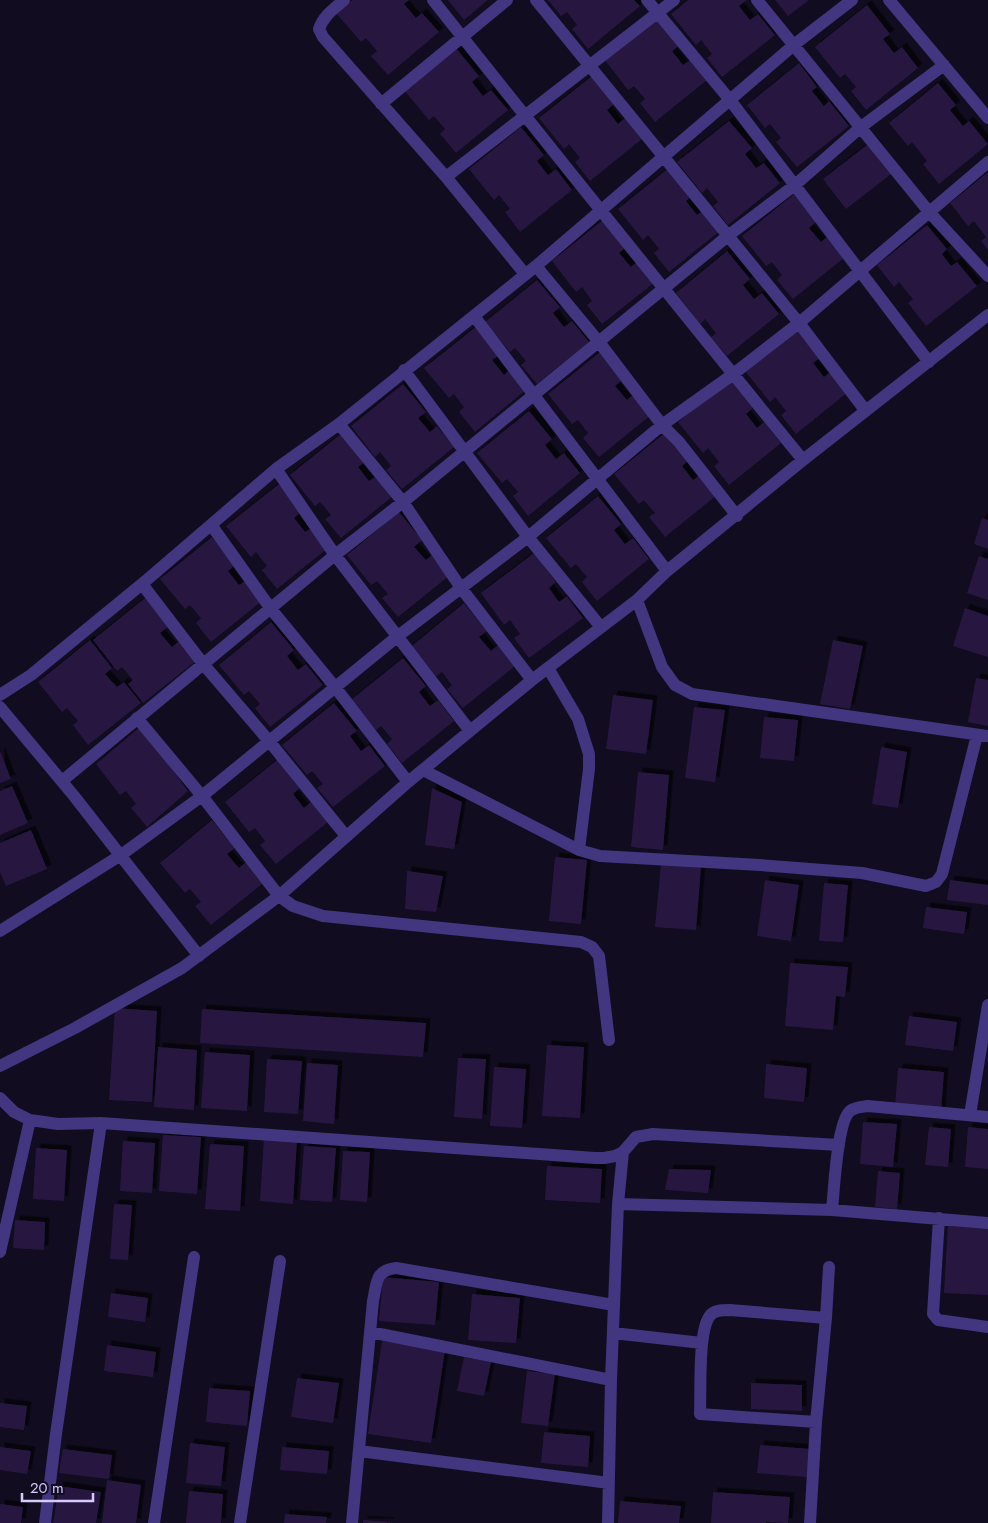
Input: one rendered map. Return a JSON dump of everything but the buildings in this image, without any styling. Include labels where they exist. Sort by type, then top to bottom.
[{"type":"street","points":[[344,0],[324,16],[319,29],[323,37],[446,177],[525,274]]},
{"type":"street","points":[[433,0],[665,288],[732,375],[803,460]]},
{"type":"street","points":[[381,104],[507,0]]},
{"type":"street","points":[[536,0],[800,323],[865,410]]},
{"type":"street","points":[[647,0],[730,100],[929,362]]},
{"type":"street","points":[[446,177],[674,0]]},
{"type":"street","points":[[757,0],[795,44],[930,213],[988,276]]},
{"type":"street","points":[[0,695],[31,675],[212,526],[276,470],[339,424],[536,266],[795,44],[852,0]]},
{"type":"street","points":[[889,0],[988,118]]},
{"type":"street","points":[[62,781],[335,555],[403,502],[729,235],[794,185],[861,127],[944,66]]},
{"type":"street","points":[[0,931],[121,856],[202,796],[398,636],[528,536],[662,425],[800,323],[988,162]]},
{"type":"street","points":[[536,266],[599,342],[662,425],[679,442],[736,516]]},
{"type":"street","points":[[474,316],[667,571]]},
{"type":"street","points":[[0,1066],[139,993],[199,956],[279,896],[408,782],[532,680],[600,626],[637,600],[667,571],[865,410],[988,316]]},
{"type":"street","points":[[404,370],[528,536],[600,626]]},
{"type":"street","points":[[339,424],[403,502],[462,588],[532,680]]},
{"type":"street","points":[[276,470],[335,555],[470,731]]},
{"type":"street","points":[[212,526],[270,609],[335,687],[408,782]]},
{"type":"street","points":[[142,584],[203,663],[346,836]]},
{"type":"street","points":[[423,770],[579,850],[600,856],[862,873],[926,886],[936,882],[942,874],[982,736],[692,694],[675,684],[662,667],[637,600]]},
{"type":"street","points":[[548,668],[578,720],[589,754],[589,769],[579,850]]},
{"type":"street","points":[[0,707],[62,781],[199,956]]},
{"type":"street","points":[[137,718],[202,796],[279,896],[293,906],[323,916],[581,942],[592,947],[599,956],[609,1040]]},
{"type":"street","points":[[970,1115],[988,1005]]},
{"type":"street","points":[[0,1098],[14,1112],[30,1120],[58,1124],[101,1123],[595,1158],[604,1158],[623,1152],[636,1137],[653,1134],[838,1146]]},
{"type":"street","points":[[832,1210],[838,1146],[843,1121],[848,1112],[855,1108],[868,1106],[988,1117]]},
{"type":"street","points":[[0,1252],[30,1120]]},
{"type":"street","points":[[45,1523],[101,1123]]},
{"type":"street","points":[[608,1523],[618,1204],[623,1152]]},
{"type":"street","points":[[618,1204],[832,1210],[988,1222]]},
{"type":"street","points":[[939,1218],[933,1314],[938,1320],[988,1326]]},
{"type":"street","points":[[154,1523],[194,1257]]},
{"type":"street","points":[[240,1523],[280,1261]]},
{"type":"street","points":[[810,1523],[829,1267]]},
{"type":"street","points":[[352,1523],[370,1332],[378,1278],[382,1272],[388,1268],[396,1268],[614,1305]]},
{"type":"street","points":[[816,1422],[700,1414],[702,1342],[704,1327],[709,1316],[718,1310],[826,1318]]},
{"type":"street","points":[[370,1332],[611,1380]]},
{"type":"street","points":[[613,1333],[702,1342]]},
{"type":"street","points":[[359,1451],[609,1483]]}]
